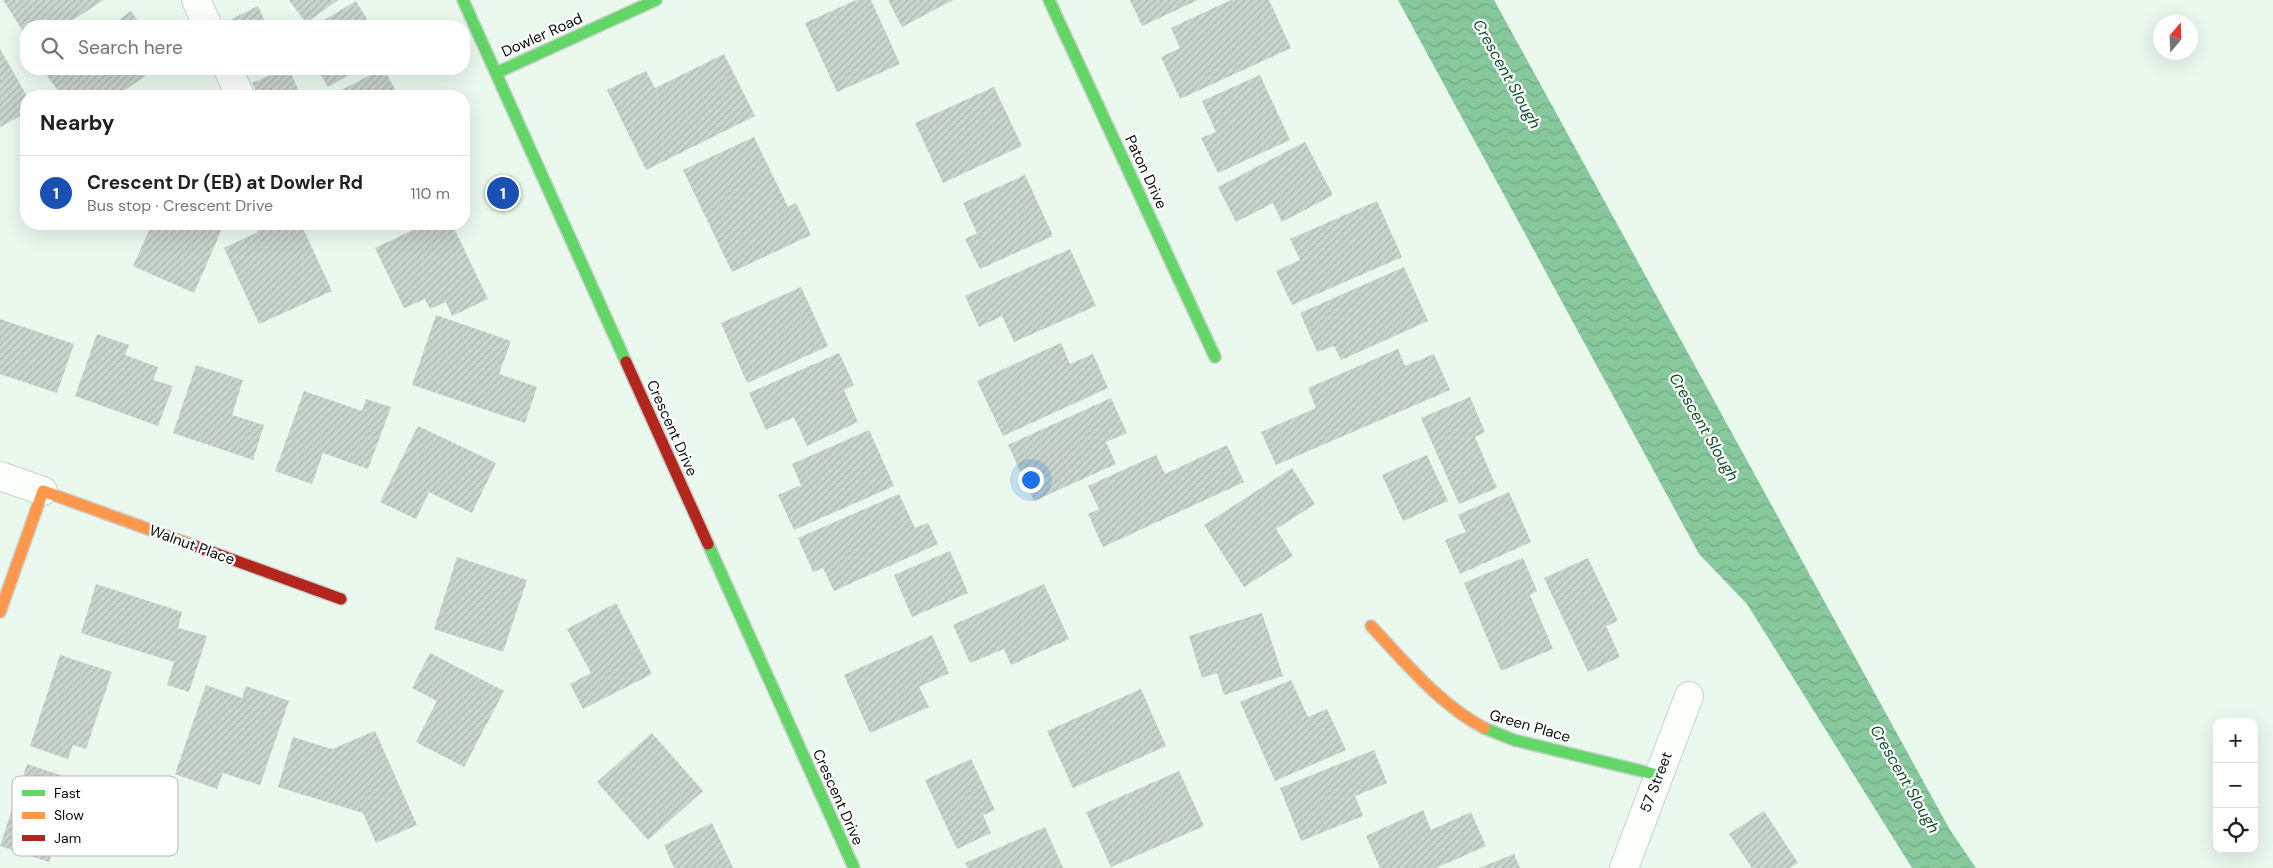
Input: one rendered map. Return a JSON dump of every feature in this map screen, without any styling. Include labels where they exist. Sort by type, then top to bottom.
[{"type":"street","points":[[196,0],[205,20]]},
{"type":"street","name":"Crescent Drive","points":[[463,0],[854,868]]},
{"type":"street","name":"Dowler Road","points":[[496,73],[656,0]]},
{"type":"street","name":"Paton Drive","points":[[1049,0],[1215,357]]},
{"type":"street","points":[[231,75],[237,90]]},
{"type":"street","name":"Walnut Place","points":[[0,476],[341,599]]},
{"type":"street","points":[[0,612],[43,490]]},
{"type":"street","name":"Green Place","points":[[1371,626],[1440,697],[1456,712],[1476,726],[1507,738],[1658,775]]},
{"type":"street","name":"57 Street","points":[[1624,868],[1658,775],[1690,696]]},
{"type":"water","name":"Crescent Slough","points":[[1398,0],[1494,0],[1950,830],[1976,868],[1912,868],[1747,604],[1699,554]]},
{"type":"building","points":[[3,0],[104,0],[72,20],[20,20],[20,27]]},
{"type":"building","points":[[289,0],[338,0],[310,20],[304,20]]},
{"type":"building","points":[[856,0],[871,0],[900,64],[837,92],[805,23]]},
{"type":"building","points":[[888,0],[953,0],[902,27]]},
{"type":"building","points":[[1130,0],[1198,0],[1142,26]]},
{"type":"building","points":[[1231,0],[1269,0],[1291,48],[1180,99],[1161,57],[1180,48],[1171,28]]},
{"type":"building","points":[[356,1],[367,20],[324,20]]},
{"type":"building","points":[[258,6],[264,20],[230,20]]},
{"type":"building","points":[[131,11],[138,20],[118,20]]},
{"type":"building","points":[[0,49],[24,90],[20,90],[20,116],[0,127]]},
{"type":"building","points":[[724,54],[755,116],[646,170],[607,90],[646,71],[655,88]]},
{"type":"building","points":[[46,75],[147,75],[125,90],[58,90]]},
{"type":"building","points":[[271,75],[292,75],[298,90],[255,90],[252,83]]},
{"type":"building","points":[[321,75],[349,75],[328,87]]},
{"type":"building","points":[[370,75],[387,75],[396,90],[342,90]]},
{"type":"building","points":[[1260,75],[1290,140],[1218,173],[1201,138],[1216,132],[1202,101]]},
{"type":"building","points":[[994,87],[1022,146],[943,183],[915,123]]},
{"type":"building","points":[[754,137],[788,207],[796,203],[811,235],[732,272],[683,170]]},
{"type":"building","points":[[1305,142],[1333,195],[1282,222],[1273,203],[1236,222],[1218,187]]},
{"type":"building","points":[[1025,175],[1053,236],[980,269],[965,239],[977,233],[963,203]]},
{"type":"building","points":[[1377,201],[1402,257],[1292,305],[1276,271],[1300,260],[1290,239]]},
{"type":"building","points":[[149,230],[221,230],[194,293],[133,266]]},
{"type":"building","points":[[257,230],[304,230],[332,291],[259,324],[224,248],[258,232]]},
{"type":"building","points":[[413,230],[455,230],[488,299],[452,316],[446,302],[430,309],[425,299],[404,308],[375,248]]},
{"type":"building","points":[[1070,249],[1096,306],[1014,342],[1002,316],[979,327],[965,296]]},
{"type":"building","points":[[1404,267],[1428,321],[1341,360],[1334,346],[1317,352],[1300,313]]},
{"type":"building","points":[[801,287],[828,346],[747,383],[721,323]]},
{"type":"building","points":[[436,315],[511,341],[499,374],[537,387],[525,423],[412,385]]},
{"type":"building","points":[[0,319],[74,344],[57,393],[0,374]]},
{"type":"building","points":[[97,334],[129,345],[125,355],[158,367],[153,380],[173,386],[158,426],[75,396]]},
{"type":"building","points":[[1061,343],[1070,364],[1093,354],[1108,388],[1003,436],[977,381]]},
{"type":"building","points":[[1398,349],[1405,366],[1434,354],[1450,390],[1276,465],[1261,432],[1316,408],[1308,388]]},
{"type":"building","points":[[839,353],[854,385],[844,390],[858,422],[807,446],[794,417],[766,430],[749,393]]},
{"type":"building","points":[[196,365],[243,380],[232,415],[264,425],[253,460],[173,433]]},
{"type":"building","points":[[304,391],[362,411],[366,399],[391,407],[368,469],[323,453],[312,484],[275,471]]},
{"type":"building","points":[[1470,397],[1485,432],[1475,437],[1497,488],[1459,504],[1421,418]]},
{"type":"building","points":[[1111,398],[1127,433],[1106,442],[1116,464],[1034,501],[1008,445]]},
{"type":"building","points":[[418,426],[496,463],[472,513],[429,492],[416,519],[380,502]]},
{"type":"building","points":[[869,430],[894,486],[794,530],[778,495],[801,485],[792,464]]},
{"type":"building","points":[[1227,445],[1244,482],[1103,547],[1088,514],[1099,509],[1088,486],[1156,455],[1165,474]]},
{"type":"building","points":[[1427,455],[1448,501],[1403,521],[1382,475]]},
{"type":"building","points":[[1292,468],[1315,504],[1276,529],[1293,556],[1244,587],[1204,525]]},
{"type":"building","points":[[1509,492],[1531,542],[1460,574],[1445,540],[1466,532],[1458,515]]},
{"type":"building","points":[[899,494],[915,528],[928,523],[938,544],[834,591],[823,568],[813,572],[798,538]]},
{"type":"building","points":[[950,551],[968,593],[912,617],[894,575]]},
{"type":"building","points":[[457,557],[527,580],[503,652],[434,629]]},
{"type":"building","points":[[1523,558],[1537,591],[1530,595],[1553,649],[1501,671],[1464,583]]},
{"type":"building","points":[[1588,558],[1618,621],[1606,626],[1620,657],[1588,672],[1544,578]]},
{"type":"building","points":[[96,584],[182,612],[178,628],[207,636],[189,692],[167,685],[174,662],[81,633]]},
{"type":"building","points":[[1044,584],[1069,639],[1011,665],[1004,649],[970,663],[953,625]]},
{"type":"building","points":[[616,603],[652,674],[583,709],[570,684],[591,673],[567,629]]},
{"type":"building","points":[[1262,613],[1283,676],[1224,695],[1217,673],[1202,678],[1189,636]]},
{"type":"building","points":[[932,635],[949,673],[919,687],[929,707],[870,733],[844,675]]},
{"type":"building","points":[[430,653],[504,691],[464,767],[416,742],[437,701],[412,688]]},
{"type":"building","points":[[60,655],[112,672],[86,749],[73,745],[68,759],[30,746]]},
{"type":"building","points":[[1291,680],[1308,717],[1327,709],[1346,750],[1275,781],[1240,702]]},
{"type":"building","points":[[206,685],[242,698],[246,686],[289,701],[260,785],[223,773],[217,789],[175,774]]},
{"type":"building","points":[[1141,689],[1166,746],[1073,788],[1047,731]]},
{"type":"building","points":[[375,731],[417,825],[376,843],[363,813],[278,787],[293,737],[332,749]]},
{"type":"building","points":[[652,733],[703,791],[648,840],[597,782]]},
{"type":"building","points":[[1374,750],[1387,783],[1355,796],[1363,816],[1301,841],[1280,788]]},
{"type":"building","points":[[971,759],[995,810],[983,815],[991,833],[957,849],[925,780]]},
{"type":"building","points":[[27,764],[63,776],[23,776]]},
{"type":"building","points":[[1179,771],[1204,826],[1111,867],[1086,812]]},
{"type":"building","points":[[12,810],[12,850],[0,846]]},
{"type":"building","points":[[1423,810],[1431,830],[1471,812],[1486,846],[1436,868],[1380,868],[1366,836]]},
{"type":"building","points":[[1764,811],[1798,863],[1790,868],[1752,868],[1729,834]]},
{"type":"building","points":[[712,823],[733,868],[674,868],[664,845]]},
{"type":"building","points":[[1045,827],[1063,868],[968,868],[965,863]]},
{"type":"building","points":[[1514,854],[1520,868],[1479,868]]},
{"type":"building","points":[[31,856],[51,856],[49,862]]},
{"type":"traffic: fast","points":[[463,0],[626,362]]},
{"type":"traffic: fast","points":[[496,73],[656,0]]},
{"type":"traffic: fast","points":[[1049,0],[1215,357]]},
{"type":"traffic: fast","points":[[708,544],[854,868]]},
{"type":"traffic: fast","points":[[1484,728],[1514,740],[1658,775]]},
{"type":"traffic: slow","points":[[0,612],[43,491],[195,546]]},
{"type":"traffic: slow","points":[[1371,626],[1438,695],[1452,707],[1484,728]]},
{"type":"traffic: jam","points":[[626,362],[708,544]]},
{"type":"traffic: jam","points":[[195,546],[341,599]]},
{"type":"place","name":"Crescent Dr (EB) at Dowler Rd","points":[[503,193]]}]
